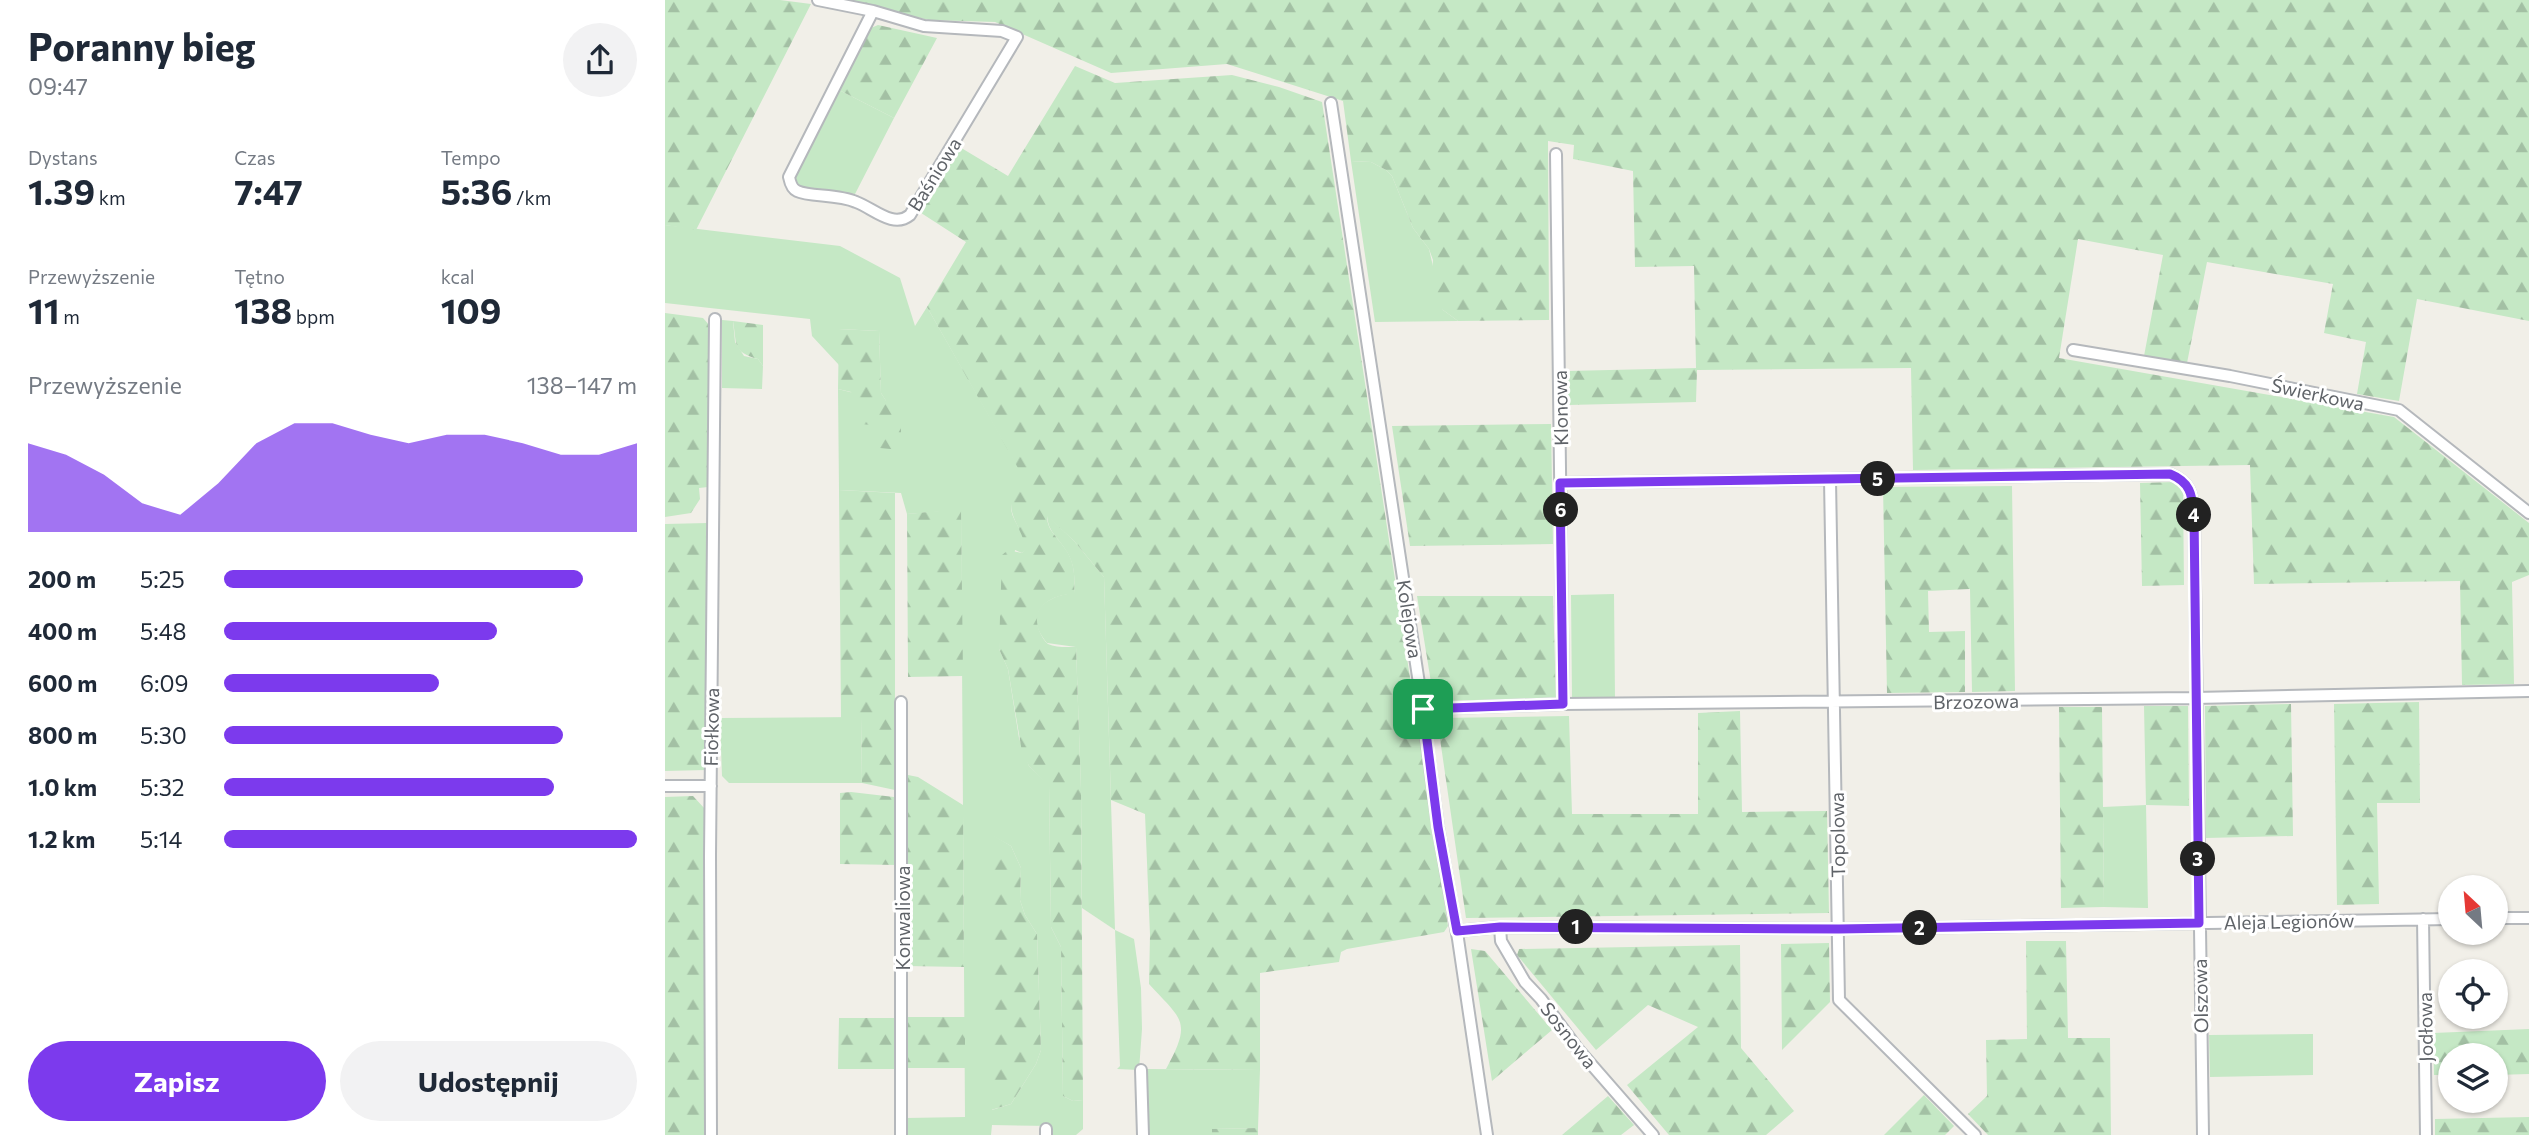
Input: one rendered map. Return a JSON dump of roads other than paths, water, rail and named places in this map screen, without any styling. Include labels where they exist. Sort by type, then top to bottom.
[{"type":"street","points":[[818,0],[873,11]]},
{"type":"street","name":"Baśniowa","points":[[873,11],[923,26],[1002,31],[1017,37],[910,215],[896,221],[856,201],[837,195],[797,191],[789,177],[873,11]]},
{"type":"street","name":"Kolejowa","points":[[1331,103],[1423,709],[1438,827],[1457,931],[1487,1135]]},
{"type":"street","name":"Klonowa","points":[[1556,154],[1563,704]]},
{"type":"street","name":"Fiołkowa","points":[[711,1135],[715,319]]},
{"type":"street","name":"Świerkowa","points":[[2073,351],[2231,376],[2399,410],[2529,513]]},
{"type":"street","name":"Olszowa","points":[[1829,480],[2170,474],[2181,478],[2191,492],[2194,514],[2203,1135]]},
{"type":"street","points":[[1560,483],[1829,480]]},
{"type":"street","name":"Topolowa","points":[[1829,480],[1839,1000],[1975,1135]]},
{"type":"street","name":"Brzozowa","points":[[1423,709],[1563,704],[2195,698],[2529,691]]},
{"type":"street","name":"Konwaliowa","points":[[901,702],[901,1135]]},
{"type":"street","points":[[665,786],[711,786]]},
{"type":"street","points":[[2508,918],[2529,918]]},
{"type":"street","name":"Jodłowa","points":[[2423,919],[2426,1135]]},
{"type":"street","name":"Aleja Legionów","points":[[1457,931],[1500,927],[1839,929],[2438,919]]},
{"type":"street","name":"Sosnowa","points":[[1500,927],[1501,941],[1525,982],[1577,1048],[1653,1135]]},
{"type":"street","points":[[1141,1070],[1143,1135]]}]
